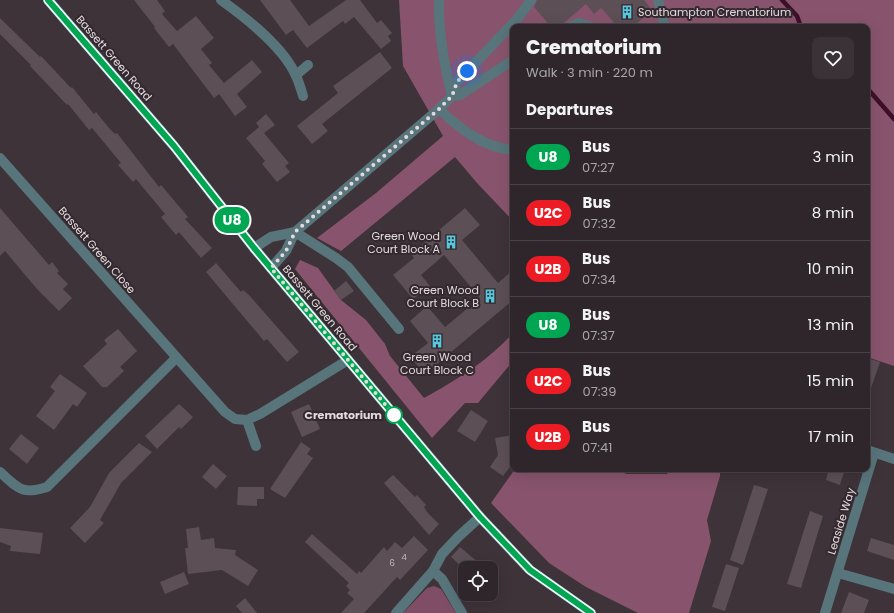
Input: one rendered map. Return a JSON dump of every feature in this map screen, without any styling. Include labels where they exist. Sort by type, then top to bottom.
[{"type":"main road","name":"Bassett Green Road","points":[[48,0],[174,146],[254,248],[480,517],[530,570],[591,613]]},
{"type":"street","points":[[221,0],[240,14],[280,52],[296,75],[303,96]]},
{"type":"street","points":[[439,0],[438,21],[443,59],[452,96]]},
{"type":"street","points":[[512,24],[531,0]]},
{"type":"street","points":[[658,0],[664,24]]},
{"type":"street","points":[[271,268],[286,251],[295,232],[439,109],[452,96],[457,82],[510,26]]},
{"type":"street","points":[[452,96],[460,95],[510,62]]},
{"type":"street","points":[[296,75],[308,65]]},
{"type":"street","points":[[439,109],[460,128],[481,141],[502,149],[510,150]]},
{"type":"street","name":"Bassett Green Close","points":[[0,158],[225,412],[236,419],[247,420]]},
{"type":"street","points":[[254,248],[272,237],[295,232],[348,267],[399,329]]},
{"type":"street","points":[[0,472],[20,490],[28,491],[47,487],[176,358]]},
{"type":"street","points":[[256,446],[247,420],[260,414],[348,360]]},
{"type":"street","name":"Leaside Way","points":[[871,452],[894,459]]},
{"type":"street","name":"Leaside Way","points":[[825,613],[838,573],[866,472]]},
{"type":"street","points":[[396,613],[433,571],[442,554],[480,517]]},
{"type":"street","points":[[433,571],[442,579],[462,613]]},
{"type":"street","points":[[838,573],[894,589]]},
{"type":"shaded area","points":[[399,0],[894,0],[894,366],[870,358],[870,24],[510,24],[510,218],[455,157],[341,251],[317,238],[376,193],[443,136],[403,66]]},
{"type":"shaded area","points":[[300,260],[318,268],[341,300],[366,320],[385,344],[390,356],[424,398],[471,369],[492,353],[510,336],[510,365],[478,403],[465,403],[432,438],[295,269]]},
{"type":"shaded area","points":[[513,472],[621,472],[627,474],[667,474],[668,472],[720,472],[707,520],[711,541],[689,613],[638,613],[586,587],[549,563],[491,503]]},
{"type":"shaded area","points":[[434,586],[441,589],[456,613],[403,613],[427,588]]},
{"type":"building","points":[[134,0],[157,0],[165,11],[162,14],[177,31],[196,16],[214,38],[201,49],[212,63],[209,65],[224,83],[252,60],[262,72],[237,94],[247,107],[235,116],[219,94],[214,98],[173,44],[169,47]]},
{"type":"building","points":[[260,0],[290,0],[309,26],[346,0],[360,0],[377,23],[381,20],[392,33],[388,36],[391,41],[381,49],[354,17],[345,24],[343,21],[307,48],[293,30],[286,35]]},
{"type":"building","name":"Southampton Crematorium","points":[[537,0],[644,0],[652,10],[636,24],[615,24],[601,8],[594,14],[586,4],[563,24],[548,24],[534,7]]},
{"type":"building","points":[[0,18],[40,57],[41,56],[71,88],[72,87],[94,114],[96,112],[115,134],[117,133],[159,187],[161,185],[188,217],[185,219],[212,248],[201,258],[179,232],[176,235],[161,217],[165,214],[136,179],[133,182],[118,165],[121,163],[92,128],[89,130],[68,104],[67,105],[30,66],[31,65],[0,34]]},
{"type":"building","points":[[380,52],[392,68],[322,124],[328,131],[312,144],[297,126],[338,93],[333,86]]},
{"type":"building","points":[[266,114],[275,125],[264,133],[289,163],[285,166],[290,172],[277,182],[262,164],[265,161],[246,138],[259,127],[256,123]]},
{"type":"building","points":[[0,208],[49,265],[52,262],[59,271],[57,273],[68,284],[63,289],[72,298],[59,311],[37,289],[5,251],[0,256]]},
{"type":"building","points":[[465,208],[480,225],[462,240],[498,283],[510,273],[510,303],[425,374],[410,357],[428,343],[410,321],[427,306],[445,327],[480,298],[444,255],[421,275],[430,286],[413,299],[393,275],[414,258],[411,254]]},
{"type":"building","points":[[216,263],[241,292],[243,290],[249,295],[299,352],[287,362],[267,339],[264,341],[206,272]]},
{"type":"building","points":[[346,281],[354,291],[341,300],[334,291]]},
{"type":"building","points":[[118,329],[137,351],[120,367],[124,371],[107,387],[102,387],[83,366],[107,344],[104,340]]},
{"type":"building","points":[[870,359],[880,362],[870,391]]},
{"type":"building","points":[[60,374],[87,393],[77,407],[73,404],[54,430],[36,416],[55,391],[50,387]]},
{"type":"building","points":[[179,404],[193,417],[181,429],[179,427],[157,449],[145,436]]},
{"type":"building","points":[[309,404],[320,429],[302,437],[291,412]]},
{"type":"building","points":[[471,410],[488,421],[475,442],[457,431]]},
{"type":"building","points":[[21,434],[39,448],[27,464],[9,449]]},
{"type":"building","points":[[510,436],[510,467],[503,476],[490,467],[498,455],[495,438]]},
{"type":"building","points":[[301,442],[311,449],[307,454],[313,458],[285,498],[270,489]]},
{"type":"building","points":[[139,443],[152,452],[121,483],[100,520],[104,523],[85,543],[70,528],[90,507],[109,473]]},
{"type":"building","points":[[213,464],[227,476],[216,489],[202,477]]},
{"type":"building","points":[[828,472],[844,472],[840,485],[826,480]]},
{"type":"building","points":[[393,475],[415,497],[417,495],[426,505],[424,507],[427,512],[439,524],[429,535],[384,483]]},
{"type":"building","points":[[754,485],[768,489],[743,565],[730,560]]},
{"type":"building","points":[[238,487],[264,487],[264,499],[257,499],[257,506],[237,505]]},
{"type":"building","points":[[810,511],[823,516],[801,588],[787,584]]},
{"type":"building","points":[[199,527],[201,540],[214,538],[215,548],[236,550],[235,555],[258,570],[248,586],[222,570],[188,574],[185,548],[188,548],[186,529]]},
{"type":"building","points":[[0,528],[43,533],[40,554],[10,551],[11,546],[0,542]]},
{"type":"building","points":[[312,534],[357,574],[359,571],[361,573],[384,547],[387,551],[395,542],[402,548],[414,536],[428,550],[400,580],[397,577],[364,613],[341,613],[354,599],[347,593],[350,590],[346,586],[349,583],[305,542]]},
{"type":"building","points":[[871,538],[894,545],[894,560],[867,551]]},
{"type":"building","points":[[460,547],[477,561],[458,561],[458,563],[451,557]]},
{"type":"building","points":[[726,564],[739,568],[725,611],[712,607]]},
{"type":"building","points":[[184,572],[189,584],[165,594],[160,582]]},
{"type":"building","points":[[849,592],[869,600],[864,613],[841,613]]},
{"type":"building","points":[[245,598],[257,613],[242,613],[236,606]]},
{"type":"waterway","points":[[782,0],[797,16],[800,24]]},
{"type":"waterway","points":[[870,91],[894,119]]},
{"type":"bus line","name":"U8","points":[[48,0],[174,146],[254,248],[480,517],[530,570],[577,605],[591,613]]},
{"type":"place","name":"Southampton Crematorium","points":[[627,12]]},
{"type":"place","name":"Green Wood Court Block A","points":[[451,242]]},
{"type":"place","name":"Green Wood Court Block B","points":[[490,296]]},
{"type":"place","name":"Green Wood Court Block C","points":[[437,341]]},
{"type":"place","name":"Crematorium","points":[[394,415]]},
{"type":"route","points":[[394,415],[395,416],[271,268],[286,251],[295,232],[439,109],[452,96],[457,82],[467,71]]}]
